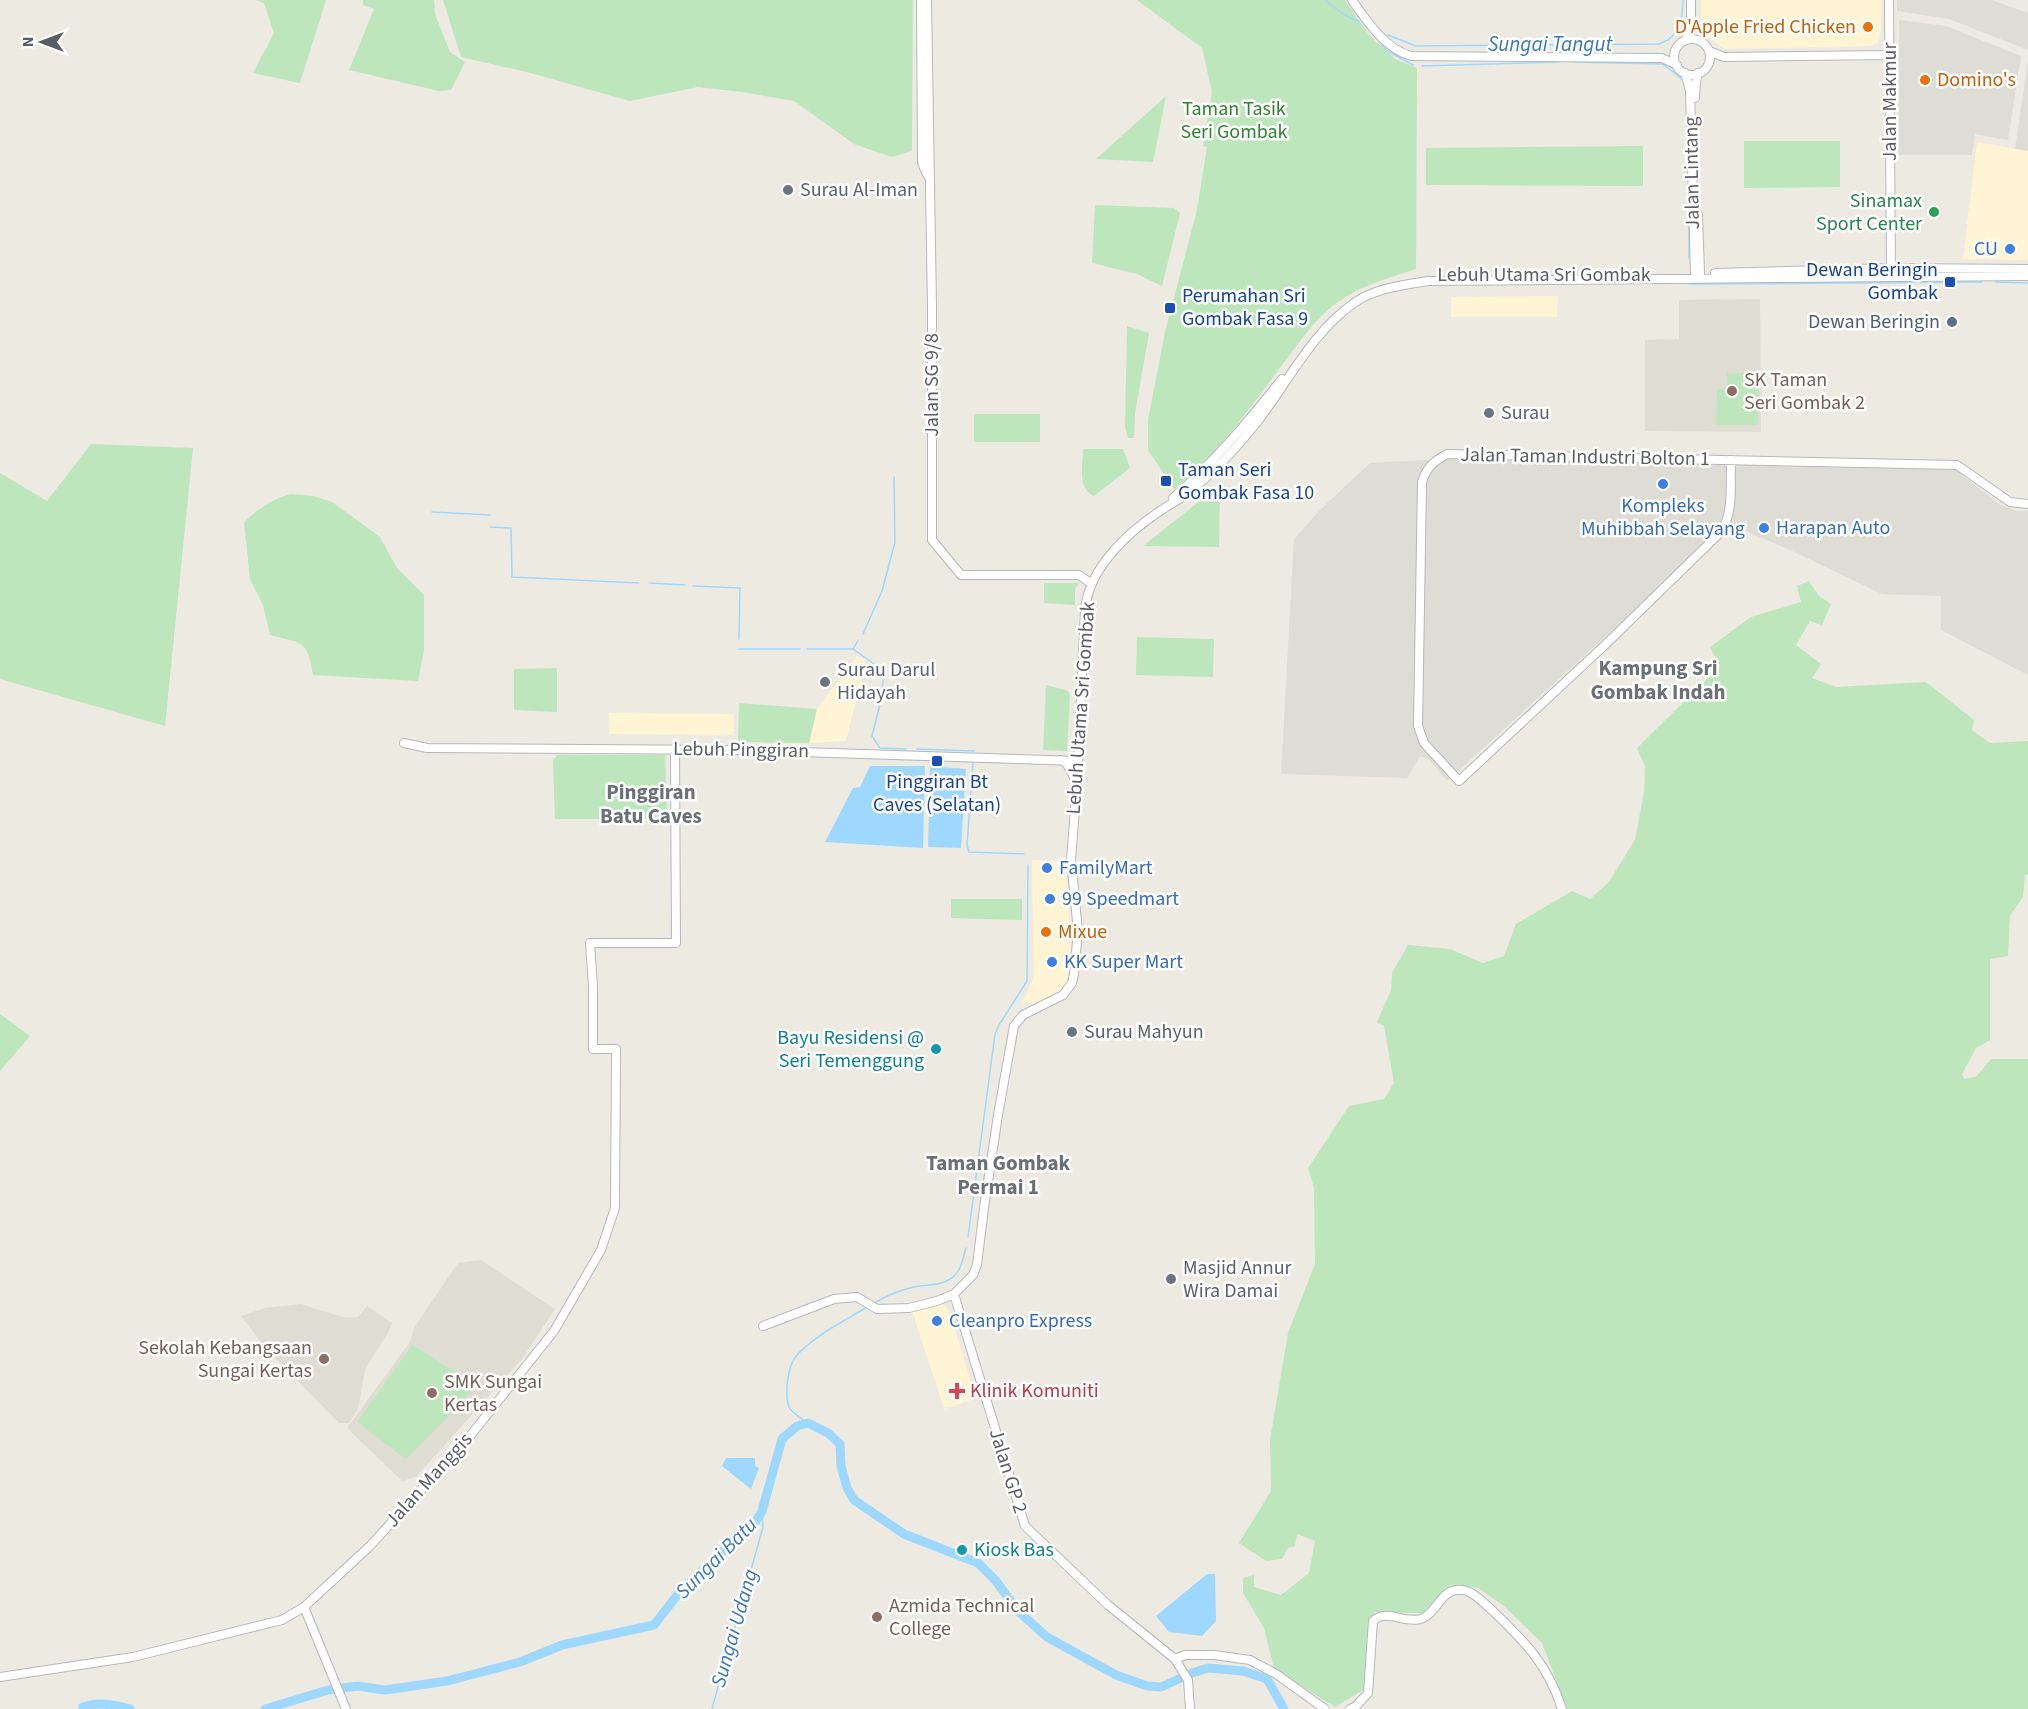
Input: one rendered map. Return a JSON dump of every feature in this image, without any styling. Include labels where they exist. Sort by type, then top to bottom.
[{"type":"street","name":"Jalan SG 9/8","points":[[921,0],[932,308],[932,540],[961,575],[1078,575],[1092,584]]},
{"type":"street","name":"Jalan SG 9/8","points":[[926,165],[927,0]]},
{"type":"street","points":[[1352,0],[1382,37],[1398,50],[1411,56],[1662,58],[1677,65],[1685,73],[1698,73],[1708,64],[1724,57]]},
{"type":"street","points":[[1662,58],[1686,40],[1691,23],[1691,0]]},
{"type":"street","name":"Jalan Makmur","points":[[1889,0],[1891,272]]},
{"type":"street","points":[[1691,23],[1698,39],[1709,51],[1708,64]]},
{"type":"street","points":[[1686,40],[1698,39]]},
{"type":"street","points":[[1676,49],[1674,57],[1677,65]]},
{"type":"street","points":[[1709,51],[1724,57],[1890,55]]},
{"type":"street","name":"Jalan Lintang","points":[[1685,73],[1690,90],[1697,273]]},
{"type":"street","name":"Jalan Lintang","points":[[1697,273],[1695,90],[1698,73]]},
{"type":"street","points":[[1874,268],[1891,250],[1897,260],[1908,268]]},
{"type":"street","name":"Lebuh Utama Sri Gombak","points":[[954,1294],[969,1280],[977,1265],[1006,1061],[1014,1026],[1023,1015],[1063,995],[1072,983],[1078,931],[1071,860],[1086,599],[1103,565],[1124,540],[1207,468],[1237,435],[1328,321],[1351,300],[1373,287],[1435,276],[1634,276],[1874,268],[1891,272],[1908,268],[2028,269]]},
{"type":"street","name":"Lebuh Utama Sri Gombak","points":[[1159,512],[1185,495],[1220,465],[1253,428],[1326,328],[1355,302],[1372,293],[1412,283],[1447,280],[1891,272],[2028,276]]},
{"type":"street","name":"Jalan Taman Industri Bolton 1","points":[[1731,460],[1728,522],[1721,532],[1606,644],[1459,781],[1424,743],[1418,726],[1422,482],[1431,465],[1447,454],[1731,460],[1957,465],[2010,502],[2028,504]]},
{"type":"street","points":[[1077,783],[1066,764],[1061,760],[1071,754],[1078,742]]},
{"type":"street","name":"Lebuh Pinggiran","points":[[404,743],[427,748],[675,749],[1078,761]]},
{"type":"street","name":"Jalan Manggis","points":[[0,1677],[151,1653],[271,1623],[304,1607],[370,1546],[470,1436],[554,1331],[601,1250],[615,1208],[616,1049],[593,1049],[590,943],[676,943],[675,749]]},
{"type":"street","points":[[763,1326],[834,1299],[858,1297],[874,1307],[909,1308],[937,1302],[954,1294]]},
{"type":"street","name":"Jalan GP 2","points":[[954,1294],[1025,1526],[1108,1605],[1175,1659],[1188,1680],[1190,1709]]},
{"type":"street","points":[[1350,1709],[1368,1693],[1373,1621],[1379,1616],[1388,1615],[1419,1620],[1426,1617],[1451,1591],[1458,1590],[1472,1593],[1526,1642],[1554,1686],[1561,1708]]},
{"type":"street","points":[[304,1607],[346,1709]]},
{"type":"street","points":[[1175,1659],[1185,1655],[1214,1655],[1250,1660],[1276,1674],[1325,1709]]},
{"type":"shaded area","points":[[1701,0],[1881,0],[1881,31],[1878,43],[1870,46],[1725,49],[1701,29]]},
{"type":"shaded area","points":[[1897,0],[1992,0],[2028,13],[2028,50],[1949,19],[1897,11]]},
{"type":"shaded area","points":[[1899,20],[1946,26],[2021,56],[2008,140],[1975,134],[1972,155],[1899,155]]},
{"type":"shaded area","points":[[2028,60],[2028,151],[2015,149]]},
{"type":"shaded area","points":[[1977,142],[2028,151],[2028,260],[1963,259]]},
{"type":"shaded area","points":[[1558,296],[1557,317],[1451,317],[1451,297]]},
{"type":"shaded area","points":[[1760,299],[1761,432],[1645,431],[1645,340],[1679,339],[1679,300]]},
{"type":"shaded area","points":[[1447,459],[1956,470],[1999,504],[2016,511],[2028,511],[2028,675],[1941,630],[1941,596],[1882,594],[1729,524],[1447,781],[1430,760],[1420,756],[1407,778],[1281,774],[1294,539],[1322,508],[1370,463]]},
{"type":"shaded area","points":[[857,656],[866,661],[846,741],[809,743],[817,709]]},
{"type":"shaded area","points":[[609,713],[734,714],[734,735],[609,734]]},
{"type":"shaded area","points":[[1032,860],[1065,861],[1071,935],[1069,972],[1065,988],[1034,1004],[1023,1002],[1034,977]]},
{"type":"shaded area","name":"SMK Sungai Kertas","points":[[481,1260],[555,1309],[522,1359],[416,1477],[402,1481],[347,1428],[410,1342],[414,1328],[458,1263]]},
{"type":"shaded area","points":[[942,1303],[950,1312],[973,1389],[969,1401],[944,1409],[912,1311]]},
{"type":"shaded area","name":"Sekolah Kebangsaan Sungai Kertas","points":[[301,1304],[346,1318],[358,1317],[367,1306],[392,1323],[365,1369],[358,1409],[349,1423],[339,1423],[266,1349],[241,1316],[265,1308]]},
{"type":"green space","points":[[256,0],[326,0],[300,83],[253,73],[274,33],[264,3]]},
{"type":"green space","points":[[363,0],[434,0],[435,14],[450,52],[465,62],[451,90],[439,91],[349,70],[374,9],[363,5]]},
{"type":"green space","points":[[443,0],[913,0],[912,151],[892,157],[854,144],[794,101],[698,87],[630,101],[527,72],[461,57]]},
{"type":"green space","name":"Taman Tasik Seri Gombak","points":[[1137,0],[1345,0],[1369,35],[1395,59],[1417,68],[1416,269],[1360,289],[1339,301],[1322,315],[1219,446],[1174,489],[1148,450],[1148,420],[1165,332],[1197,210],[1207,147],[1203,146],[1212,92],[1202,48]]},
{"type":"green space","points":[[1166,96],[1153,162],[1096,159]]},
{"type":"green space","points":[[1744,141],[1840,141],[1840,187],[1744,188]]},
{"type":"green space","points":[[1643,146],[1643,186],[1426,185],[1426,148]]},
{"type":"green space","points":[[1095,205],[1174,208],[1180,213],[1162,286],[1137,274],[1092,263]]},
{"type":"green space","points":[[1127,326],[1149,333],[1135,413],[1134,438],[1128,438],[1125,427]]},
{"type":"green space","points":[[1727,373],[1759,374],[1758,425],[1716,425],[1717,389],[1727,389]]},
{"type":"green space","points":[[974,414],[1040,414],[1040,442],[974,442]]},
{"type":"green space","points":[[91,444],[193,448],[165,726],[0,679],[0,473],[47,501]]},
{"type":"green space","points":[[1083,449],[1123,449],[1130,468],[1094,496],[1085,488],[1083,482]]},
{"type":"green space","points":[[1220,485],[1219,547],[1143,546]]},
{"type":"green space","points":[[291,494],[313,496],[332,502],[380,537],[397,568],[424,595],[424,650],[418,681],[313,675],[308,655],[302,645],[270,635],[263,605],[250,579],[244,522],[266,505]]},
{"type":"green space","points":[[1809,581],[1819,596],[1831,604],[1822,625],[1810,621],[1796,645],[1821,664],[1812,678],[1836,687],[1926,682],[1974,720],[1972,730],[1990,743],[2028,741],[2028,874],[2025,875],[2023,897],[2010,916],[2008,956],[1990,959],[1990,1040],[1976,1048],[1962,1074],[1964,1079],[1976,1077],[1991,1059],[2028,1059],[2028,1709],[1567,1709],[1542,1643],[1504,1606],[1478,1588],[1450,1585],[1422,1613],[1374,1612],[1363,1690],[1335,1707],[1274,1669],[1264,1628],[1243,1593],[1243,1578],[1254,1575],[1254,1587],[1281,1595],[1309,1573],[1315,1541],[1297,1534],[1295,1546],[1288,1548],[1282,1559],[1266,1561],[1239,1543],[1271,1491],[1270,1440],[1288,1333],[1315,1264],[1314,1188],[1308,1168],[1349,1106],[1384,1099],[1394,1083],[1384,1026],[1377,1022],[1391,990],[1392,973],[1408,945],[1450,949],[1483,963],[1504,956],[1516,924],[1572,891],[1590,899],[1608,883],[1635,840],[1644,792],[1645,766],[1637,748],[1720,666],[1710,647],[1751,617],[1801,602],[1797,586]]},
{"type":"green space","points":[[1044,583],[1079,583],[1075,589],[1075,605],[1044,603]]},
{"type":"green space","points":[[1137,637],[1214,639],[1213,677],[1136,675]]},
{"type":"green space","points":[[557,668],[557,712],[514,710],[514,669]]},
{"type":"green space","points":[[1046,685],[1068,691],[1070,695],[1067,751],[1043,750]]},
{"type":"green space","points":[[739,703],[817,709],[809,743],[738,742]]},
{"type":"green space","points":[[557,755],[665,755],[667,809],[656,819],[555,819],[553,761]]},
{"type":"green space","points":[[951,899],[1022,899],[1022,920],[951,918]]},
{"type":"green space","points":[[0,1014],[30,1036],[0,1071]]},
{"type":"green space","points":[[412,1345],[478,1386],[406,1459],[357,1422]]},
{"type":"water","points":[[870,766],[925,766],[923,848],[825,842],[853,788],[860,787]]},
{"type":"water","points":[[930,766],[966,769],[961,848],[928,847]]},
{"type":"water","points":[[726,1458],[755,1458],[755,1466],[759,1468],[751,1489],[722,1466]]},
{"type":"water","points":[[1207,1574],[1215,1574],[1216,1621],[1202,1636],[1169,1632],[1156,1616]]},
{"type":"waterway","name":"Sungai Tangut","points":[[1325,0],[1343,14],[1359,22]]},
{"type":"waterway","name":"Sungai Tangut","points":[[1388,35],[1416,46],[1659,44],[1668,40],[1681,28],[1683,0]]},
{"type":"waterway","points":[[1381,45],[1413,65]]},
{"type":"waterway","points":[[1422,66],[1559,62]]},
{"type":"waterway","points":[[1575,62],[1663,64],[1683,80]]},
{"type":"waterway","points":[[1689,194],[1689,258]]},
{"type":"waterway","points":[[1689,284],[1982,282]]},
{"type":"waterway","points":[[1996,282],[2028,283]]},
{"type":"waterway","points":[[863,634],[882,591],[895,542],[894,477]]},
{"type":"waterway","points":[[432,512],[490,515]]},
{"type":"waterway","points":[[490,527],[511,528],[512,577],[639,583]]},
{"type":"waterway","points":[[649,583],[685,585]]},
{"type":"waterway","points":[[693,586],[740,588],[739,639]]},
{"type":"waterway","points":[[854,648],[858,640]]},
{"type":"waterway","points":[[739,649],[800,649]]},
{"type":"waterway","points":[[807,649],[853,649],[881,669],[884,674],[881,700],[872,736],[880,748],[906,749]]},
{"type":"waterway","points":[[917,749],[974,751]]},
{"type":"waterway","points":[[973,763],[967,845],[969,852],[1024,854]]},
{"type":"waterway","points":[[968,1237],[995,1034],[1027,981],[1028,865]]},
{"type":"waterway","points":[[874,1303],[904,1290],[951,1279],[959,1270],[966,1248]]},
{"type":"waterway","points":[[808,1423],[793,1412],[788,1405],[787,1386],[793,1362],[812,1341],[867,1307]]},
{"type":"waterway","name":"Sungai Batu","points":[[265,1709],[328,1690],[357,1686],[385,1690],[447,1681],[520,1662],[562,1645],[654,1625],[682,1589],[756,1521],[762,1511],[782,1439],[797,1426],[808,1423],[828,1433],[840,1444],[841,1466],[847,1488],[854,1500],[904,1534],[978,1563],[996,1581],[1018,1611],[1047,1637],[1116,1675],[1147,1686],[1161,1687],[1208,1668],[1243,1671],[1267,1679],[1284,1709]]},
{"type":"waterway","name":"Sungai Udang","points":[[712,1709],[763,1527],[762,1511]]},
{"type":"waterway","name":"Sungai Batu","points":[[83,1709],[89,1705],[101,1704],[130,1709]]},
{"type":"place","name":"D'Apple Fried Chicken","points":[[1868,27]]},
{"type":"place","name":"Domino's","points":[[1925,80]]},
{"type":"place","name":"Surau Al-Iman","points":[[788,190]]},
{"type":"place","name":"Sinamax Sport Center","points":[[1934,212]]},
{"type":"place","name":"CU","points":[[2010,249]]},
{"type":"place","name":"Dewan Beringin Gombak","points":[[1950,282]]},
{"type":"place","name":"Perumahan Sri Gombak Fasa 9","points":[[1170,308]]},
{"type":"place","name":"Dewan Beringin","points":[[1952,322]]},
{"type":"place","name":"SK Taman Seri Gombak 2","points":[[1732,391]]},
{"type":"place","name":"Surau","points":[[1489,413]]},
{"type":"place","name":"Taman Seri Gombak Fasa 10","points":[[1166,481]]},
{"type":"place","name":"Kompleks Muhibbah Selayang","points":[[1663,484]]},
{"type":"place","name":"Harapan Auto","points":[[1764,528]]},
{"type":"place","name":"Surau Darul Hidayah","points":[[825,682]]},
{"type":"place","name":"Pinggiran Bt Caves (Selatan)","points":[[937,761]]},
{"type":"place","name":"FamilyMart","points":[[1047,868]]},
{"type":"place","name":"99 Speedmart","points":[[1050,899]]},
{"type":"place","name":"Mixue","points":[[1046,932]]},
{"type":"place","name":"KK Super Mart","points":[[1052,962]]},
{"type":"place","name":"Surau Mahyun","points":[[1072,1032]]},
{"type":"place","name":"Bayu Residensi @ Seri Temenggung","points":[[936,1049]]},
{"type":"place","name":"Masjid Annur Wira Damai","points":[[1171,1279]]},
{"type":"place","name":"Cleanpro Express","points":[[937,1321]]},
{"type":"place","name":"Sekolah Kebangsaan Sungai Kertas","points":[[324,1359]]},
{"type":"place","name":"Klinik Komuniti","points":[[957,1391]]},
{"type":"place","name":"SMK Sungai Kertas","points":[[432,1393]]},
{"type":"place","name":"Kiosk Bas","points":[[962,1550]]},
{"type":"place","name":"Azmida Technical College","points":[[877,1617]]},
{"type":"district","name":"Kampung Sri Gombak Indah","points":[[1658,680]]},
{"type":"district","name":"Pinggiran Batu Caves","points":[[651,804]]},
{"type":"district","name":"Taman Gombak Permai 1","points":[[998,1175]]}]
